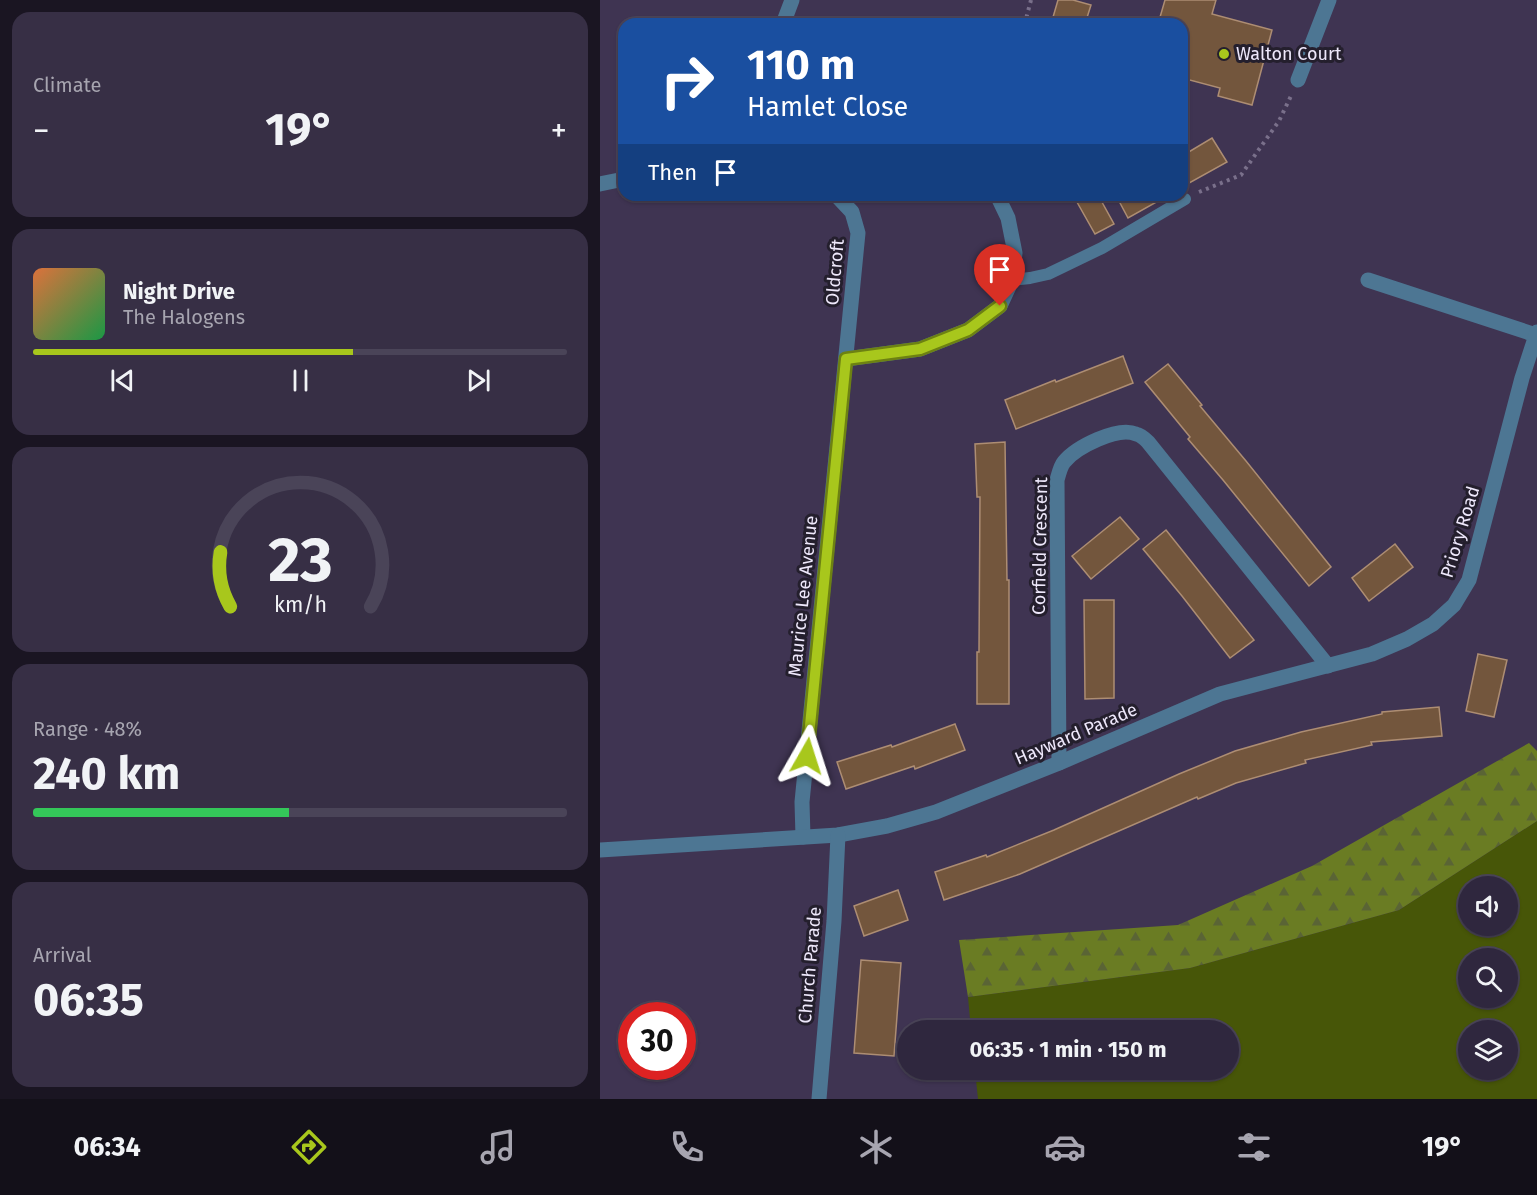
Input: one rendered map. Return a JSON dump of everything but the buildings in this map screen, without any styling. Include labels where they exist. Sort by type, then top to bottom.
[{"type":"street","points":[[785,18],[792,0]]},
{"type":"street","points":[[1298,80],[1327,0]]},
{"type":"street","points":[[600,184],[618,180]]},
{"type":"street","name":"Oldcroft","points":[[842,201],[852,212],[858,233],[846,359]]},
{"type":"street","points":[[846,359],[920,349],[968,330],[1000,306],[1012,280],[1015,253],[1008,218],[1000,201]]},
{"type":"street","points":[[1368,280],[1537,333]]},
{"type":"street","name":"Priory Road","points":[[1328,666],[1372,654],[1407,639],[1433,624],[1454,605],[1469,580],[1522,378],[1537,333]]},
{"type":"street","name":"Maurice Lee Avenue","points":[[803,837],[802,802],[846,359]]},
{"type":"street","name":"Corfield Crescent","points":[[1059,763],[1056,480],[1062,464],[1074,452],[1119,432],[1135,433],[1149,442],[1328,666]]},
{"type":"street","name":"Hayward Parade","points":[[803,837],[838,835],[887,826],[936,812],[1059,763],[1220,693],[1328,666]]},
{"type":"street","name":"Church Parade","points":[[819,1099],[834,921],[838,835]]},
{"type":"street","points":[[600,850],[803,837]]},
{"type":"lane","points":[[1012,280],[1048,274],[1102,248],[1182,201]]},
{"type":"path","points":[[1026,18],[1031,0]]},
{"type":"path","points":[[1188,198],[1241,175],[1279,121],[1298,80]]},
{"type":"green space","points":[[1529,743],[1537,751],[1537,821],[1399,910],[1190,968],[968,997],[959,940],[1178,925],[1312,866]]},
{"type":"green space","points":[[1537,821],[1537,1099],[978,1099],[976,1080],[1239,1080],[1239,1020],[970,1020],[968,997],[1190,968],[1399,910]]},
{"type":"place","name":"Walton Court","points":[[1224,54]]},
{"type":"route","points":[[807,756],[846,359],[920,349],[968,330],[1000,306]]}]
